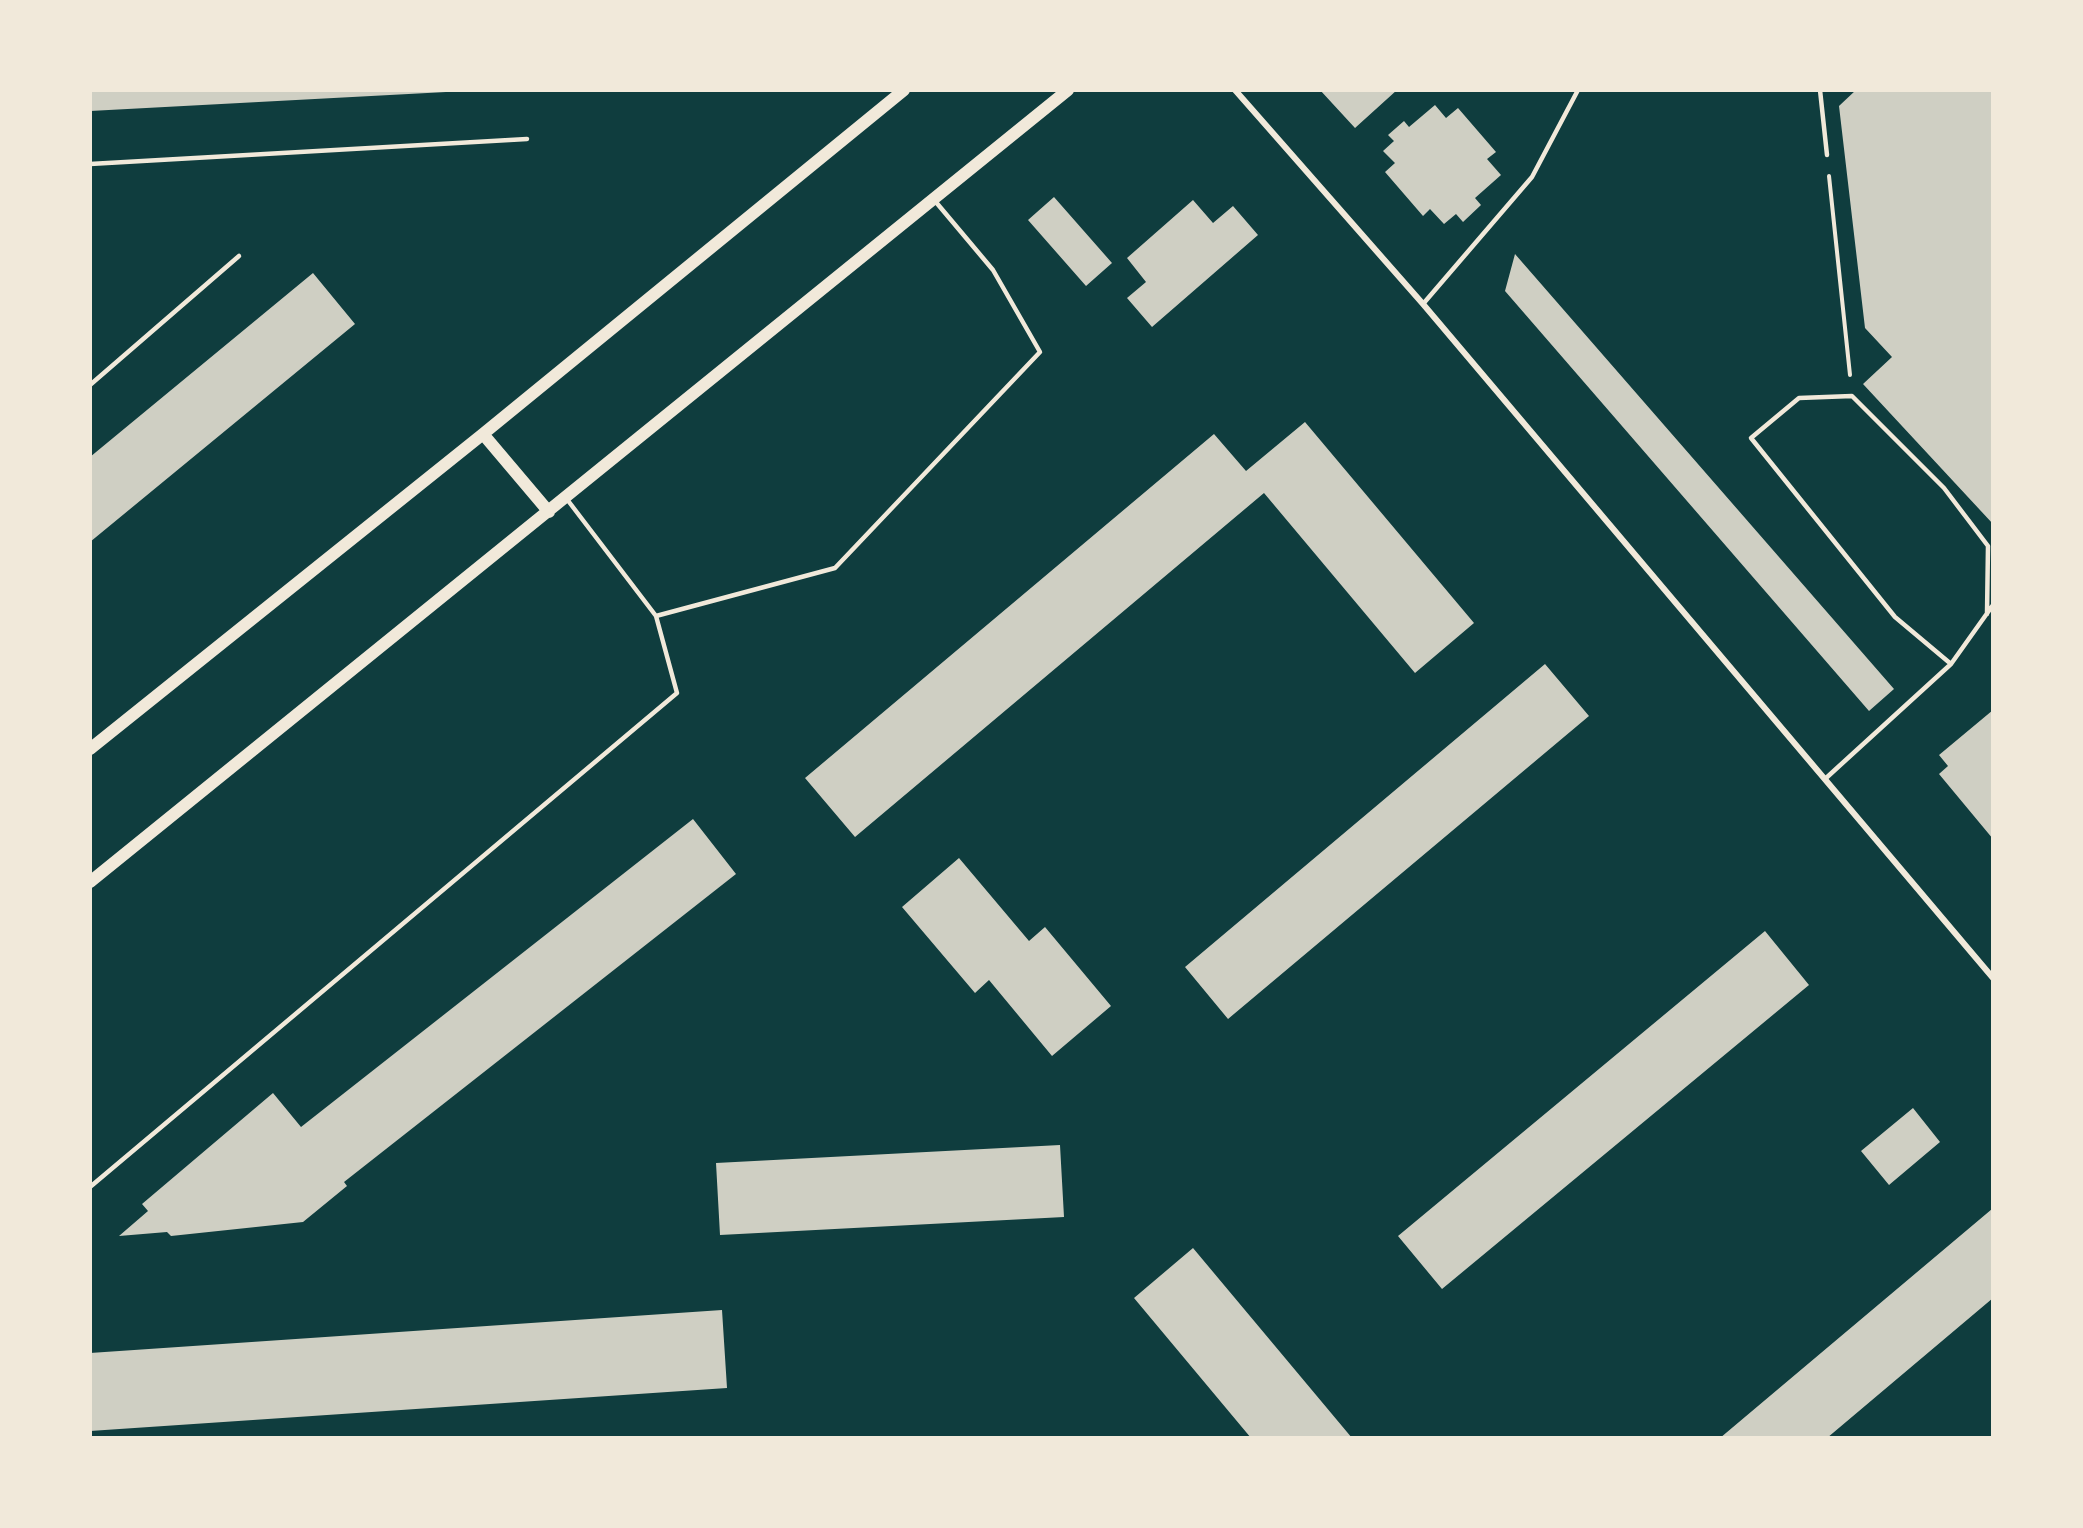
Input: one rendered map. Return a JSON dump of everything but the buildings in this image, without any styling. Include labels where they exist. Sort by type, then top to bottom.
[{"type":"main road","points":[[90,749],[483,434],[904,90]]},
{"type":"main road","points":[[90,882],[1068,90]]},
{"type":"main road","points":[[483,434],[549,512]]},
{"type":"street","points":[[1235,90],[1423,304],[1993,978]]},
{"type":"lane","points":[[1423,304],[1532,177],[1578,90]]},
{"type":"lane","points":[[1820,90],[1827,155]]},
{"type":"lane","points":[[90,164],[527,139]]},
{"type":"lane","points":[[656,616],[835,568],[1040,352],[993,270],[933,199]]},
{"type":"lane","points":[[90,385],[239,256]]},
{"type":"lane","points":[[1951,664],[1895,617],[1751,438],[1799,398],[1852,396],[1944,488],[1988,546],[1987,614]]},
{"type":"lane","points":[[90,1186],[677,693],[656,616],[566,498]]},
{"type":"lane","points":[[1825,779],[1951,664],[1993,605]]},
{"type":"path","points":[[1827,155],[1852,396]]}]
